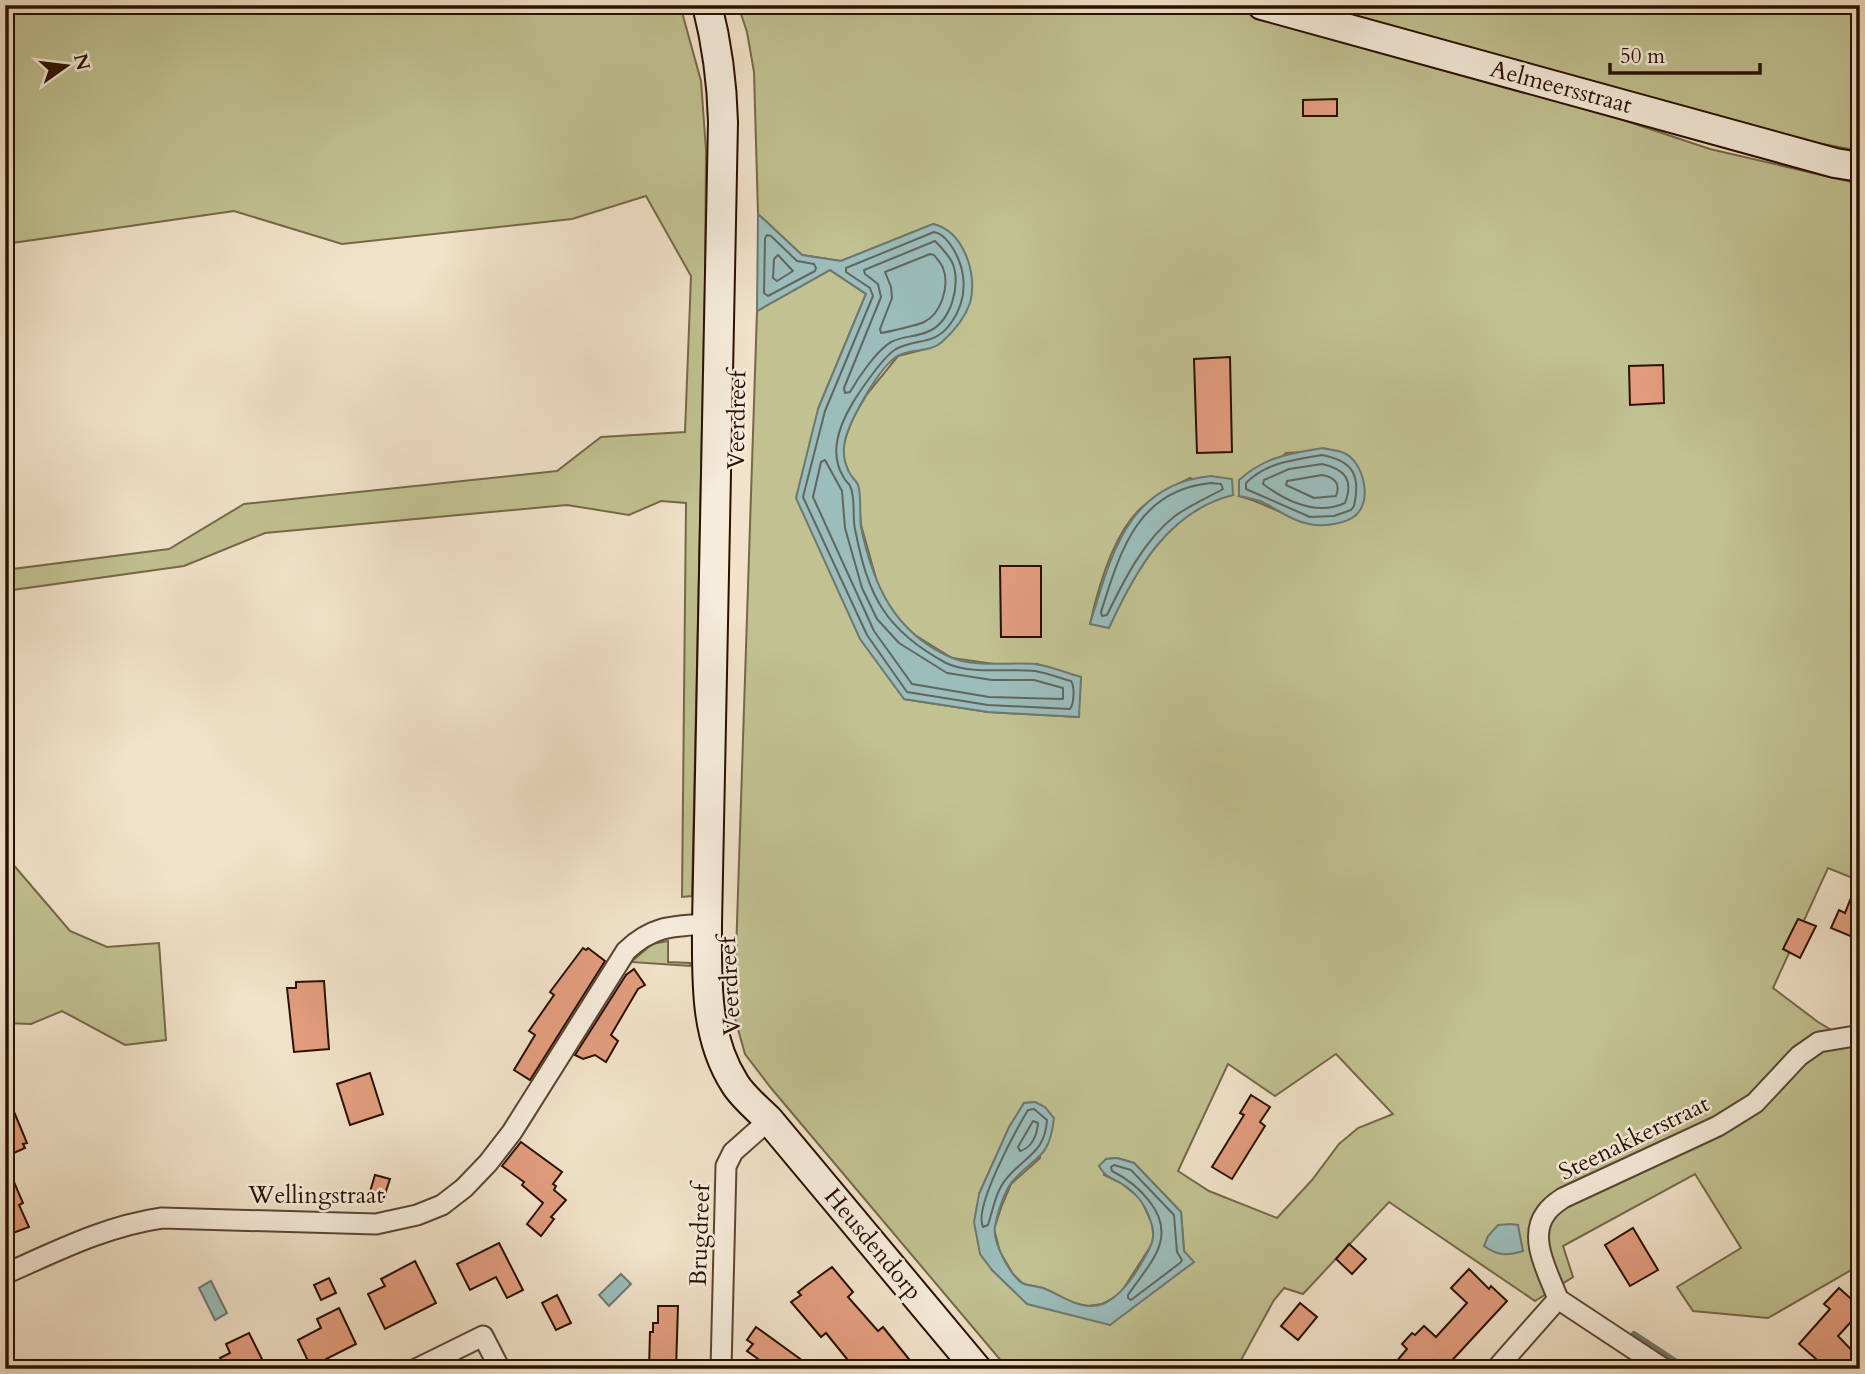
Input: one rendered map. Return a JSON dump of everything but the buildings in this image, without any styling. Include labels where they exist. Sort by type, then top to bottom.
[{"type":"main road","name":"Veerdreef","points":[[707,5],[722,81],[727,471]]},
{"type":"main road","name":"Veerdreef","points":[[724,5],[734,35],[740,77],[742,127],[727,471],[716,925],[730,1039],[739,1065],[769,1120]]},
{"type":"main road","name":"Aelmeersstraat","points":[[1262,5],[1835,163],[1860,167]]},
{"type":"main road","name":"Heusdendorp","points":[[769,1120],[977,1369]]},
{"type":"street","name":"Wellingstraat","points":[[5,1274],[101,1232],[131,1223],[163,1218],[376,1224],[417,1215],[442,1205],[464,1188],[488,1163],[512,1132],[626,951],[641,937],[656,930],[716,925]]},
{"type":"street","name":"Steenakkerstraat","points":[[1558,1299],[1540,1248],[1538,1231],[1547,1211],[1563,1198],[1737,1115],[1755,1103],[1799,1056],[1819,1042],[1855,1035],[1860,1039]]},
{"type":"street","name":"Brugdreef","points":[[721,1369],[726,1166],[733,1152],[769,1120]]},
{"type":"street","points":[[1496,1369],[1558,1299],[1664,1369]]},
{"type":"street","points":[[416,1369],[483,1336],[500,1369]]},
{"type":"green space","points":[[5,5],[299,5],[316,10],[383,5],[680,5],[701,81],[706,150],[692,896],[682,897],[686,503],[661,501],[629,515],[567,505],[265,533],[184,566],[5,591],[5,570],[169,549],[244,504],[557,471],[601,437],[685,432],[691,276],[646,196],[572,219],[342,244],[234,211],[5,244]]},
{"type":"green space","points":[[738,5],[1860,5],[1860,151],[1785,137],[1553,74],[1548,99],[1590,109],[1710,149],[1860,184],[1860,881],[1828,868],[1773,988],[1818,1022],[1860,1047],[1860,1265],[1768,1318],[1693,1311],[1677,1287],[1741,1248],[1695,1174],[1563,1246],[1573,1277],[1535,1301],[1389,1202],[1303,1294],[1284,1288],[1274,1300],[1236,1369],[1008,1369],[771,1088],[745,1054],[734,1015],[757,311],[830,270],[866,294],[818,409],[904,699],[988,712],[1078,717],[1081,677],[1037,664],[994,664],[952,658],[910,632],[890,610],[877,582],[861,525],[858,485],[850,475],[843,458],[844,442],[853,418],[867,394],[898,356],[930,348],[971,274],[958,243],[948,231],[933,224],[841,261],[802,255],[758,214],[754,72],[747,32]],"holes":[[[1304,452],[1356,515],[1340,522],[1310,522],[1239,496],[1286,453]],[[1190,478],[1232,495],[1189,514],[1172,529],[1142,565],[1109,627],[1090,624],[1114,548],[1139,510]],[[1336,1054],[1393,1114],[1358,1128],[1339,1144],[1312,1180],[1277,1218],[1209,1191],[1178,1171],[1228,1064],[1275,1096]],[[1035,1102],[1040,1158],[1011,1184],[994,1229],[1000,1252],[1013,1274],[1023,1284],[1043,1288],[1073,1303],[1088,1306],[1102,1304],[1120,1294],[1154,1241],[1152,1224],[1141,1199],[1121,1183],[1104,1175],[1106,1159],[1117,1158],[1134,1163],[1181,1212],[1184,1251],[1110,1325],[992,1270],[979,1194],[1009,1128],[1024,1103]]]},
{"type":"green space","points":[[5,855],[70,931],[107,947],[159,943],[166,1040],[125,1045],[62,1011],[31,1024],[5,1023]]},
{"type":"green space","points":[[668,941],[668,962],[690,963],[690,966],[631,962],[652,944]]},
{"type":"water","points":[[758,214],[802,255],[841,261],[933,224],[953,235],[960,245],[966,256],[972,280],[970,303],[965,314],[942,342],[926,349],[902,354],[891,361],[867,393],[846,437],[844,458],[859,490],[861,527],[866,548],[889,604],[914,634],[931,647],[960,660],[981,664],[1035,664],[1081,677],[1079,717],[988,712],[904,699],[860,639],[796,498],[818,409],[866,294],[830,270],[757,311]]},
{"type":"water","points":[[1323,448],[1351,457],[1361,472],[1364,500],[1352,518],[1334,524],[1309,524],[1260,501],[1239,496],[1239,480],[1259,466],[1278,457]]},
{"type":"water","points":[[1211,476],[1232,479],[1233,495],[1210,503],[1190,515],[1156,546],[1130,585],[1109,628],[1090,624],[1115,549],[1141,508],[1160,493],[1183,482]]},
{"type":"water","points":[[1035,1102],[1045,1107],[1054,1118],[1049,1143],[1040,1156],[1009,1186],[995,1227],[996,1241],[1003,1257],[1012,1273],[1022,1283],[1043,1288],[1072,1302],[1095,1306],[1115,1296],[1135,1274],[1150,1247],[1153,1228],[1146,1210],[1135,1194],[1101,1169],[1099,1166],[1106,1159],[1117,1158],[1134,1163],[1181,1212],[1184,1251],[1194,1262],[1110,1325],[1027,1304],[992,1270],[980,1254],[974,1222],[979,1194],[1009,1127],[1024,1103]]},
{"type":"water","points":[[1498,1225],[1518,1225],[1523,1251],[1503,1254],[1484,1246],[1488,1236]]},
{"type":"water","points":[[621,1274],[631,1284],[609,1306],[599,1295]]},
{"type":"water","points":[[211,1281],[227,1313],[215,1320],[199,1288]]},
{"type":"waterway","points":[[1634,1334],[1687,1369]]}]
